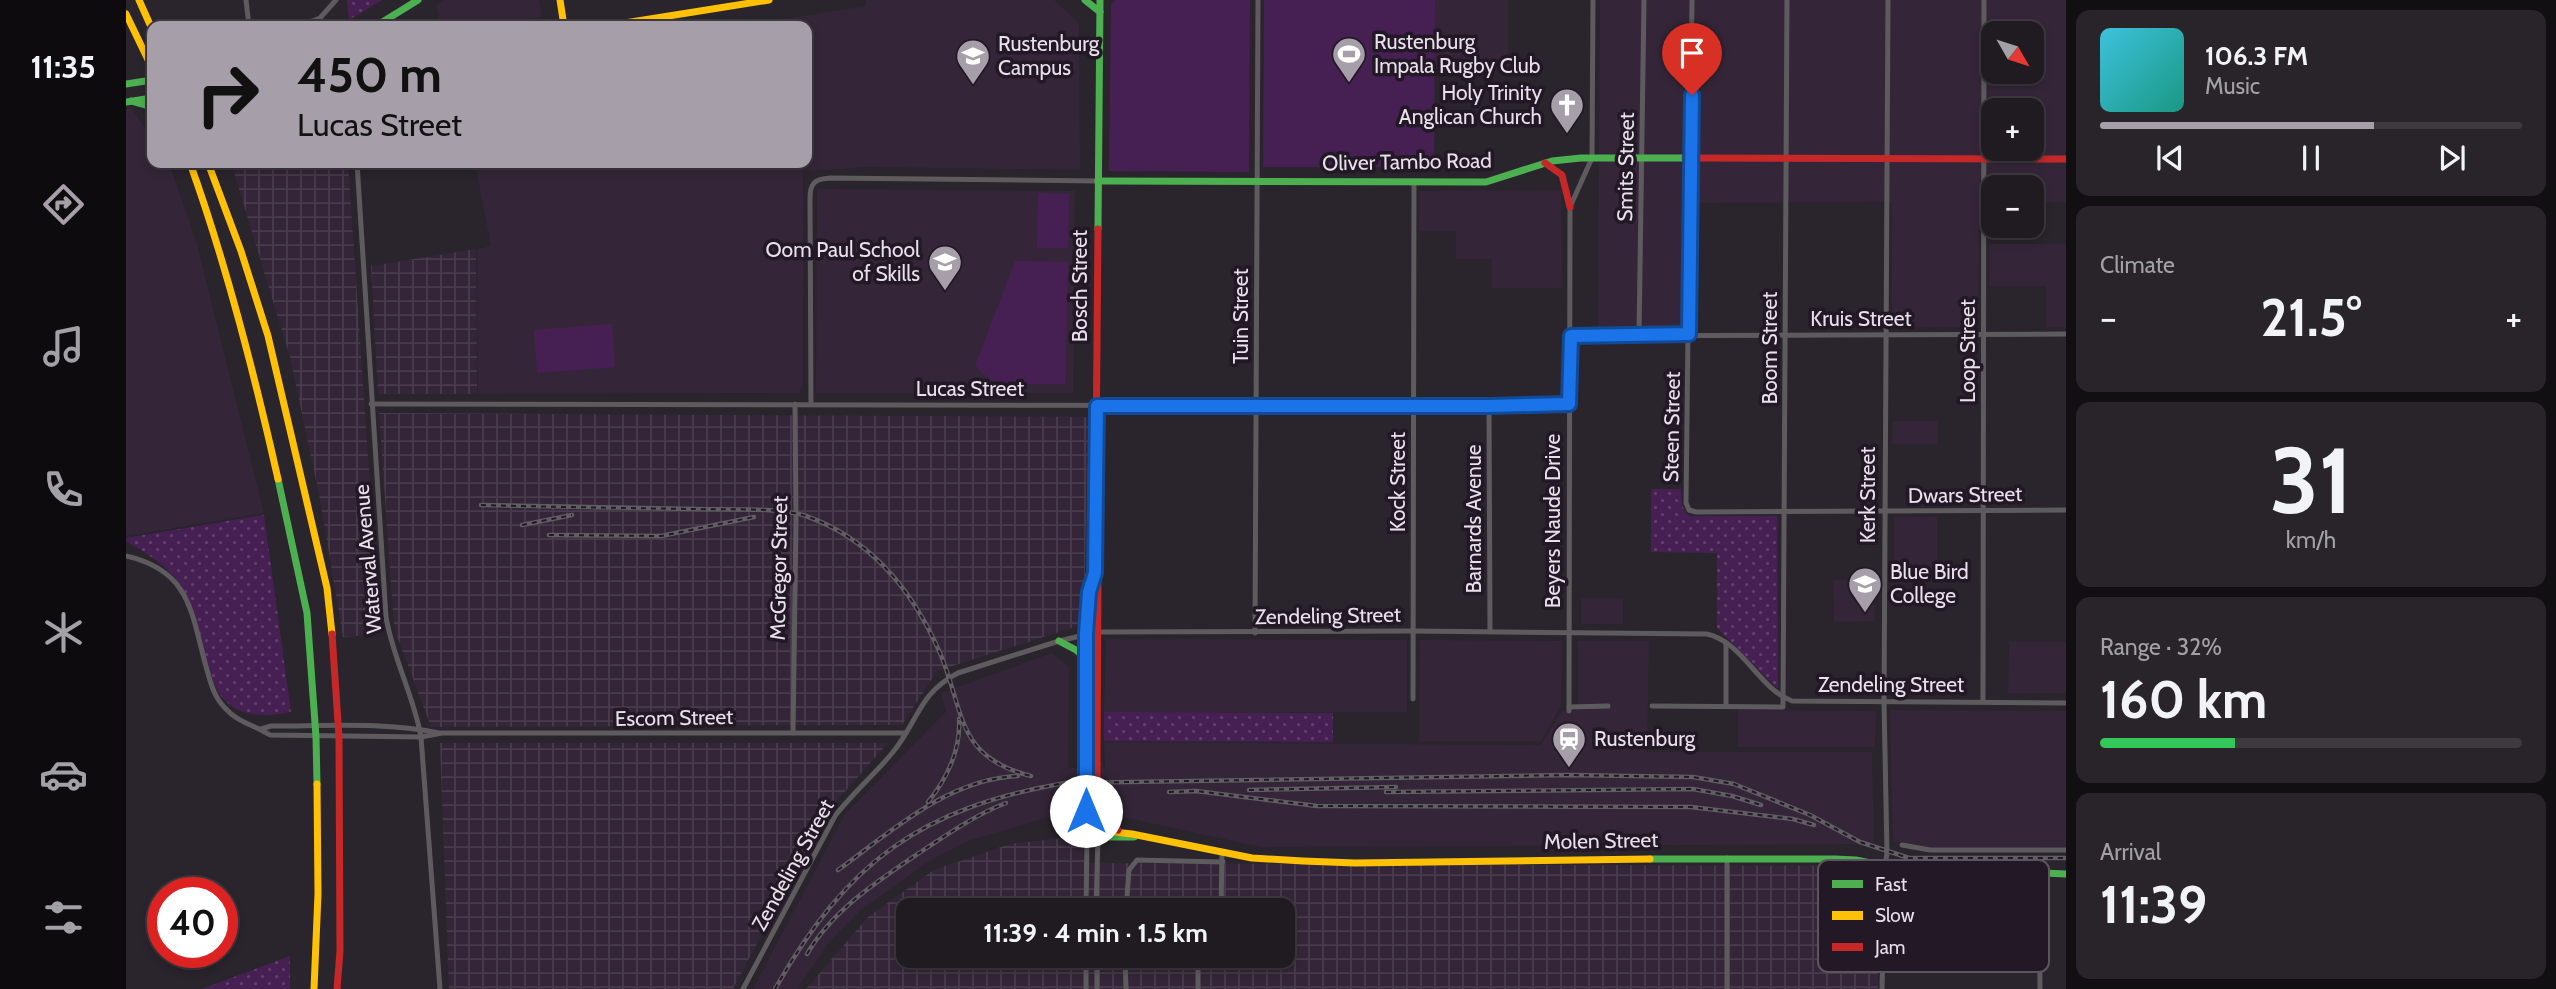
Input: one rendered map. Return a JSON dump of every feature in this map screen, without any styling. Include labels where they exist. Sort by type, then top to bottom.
[{"type":"main road","points":[[139,0],[149,21]]},
{"type":"main road","points":[[384,21],[418,0]]},
{"type":"main road","points":[[559,0],[563,21]]},
{"type":"main road","points":[[638,21],[769,0]]},
{"type":"main road","points":[[1085,0],[1100,15],[1108,0]]},
{"type":"main road","name":"Bosch Street","points":[[1087,833],[1086,634],[1089,592],[1095,573],[1100,0]]},
{"type":"main road","points":[[126,14],[147,58]]},
{"type":"main road","points":[[126,85],[147,81]]},
{"type":"main road","points":[[128,101],[147,99]]},
{"type":"main road","points":[[128,101],[147,106]]},
{"type":"main road","name":"Oliver Tambo Road","points":[[1098,181],[1486,182],[1558,159],[1981,159]]},
{"type":"main road","name":"Oliver Tambo Road","points":[[2044,159],[2066,159]]},
{"type":"main road","points":[[1544,163],[1556,168],[1564,177],[1570,207]]},
{"type":"main road","points":[[192,168],[216,238],[268,433],[307,613],[316,737],[318,894],[314,989]]},
{"type":"main road","points":[[210,168],[254,288],[282,391],[327,588],[339,737],[340,951],[337,989]]},
{"type":"main road","name":"Bosch Street","points":[[1095,573],[1098,580],[1098,834]]},
{"type":"main road","points":[[1059,641],[1086,659]]},
{"type":"main road","points":[[1098,817],[1121,832]]},
{"type":"main road","points":[[1098,834],[1121,832],[1138,836]]},
{"type":"main road","points":[[1087,833],[1138,836]]},
{"type":"main road","name":"Molen Street","points":[[1138,836],[1252,858],[1355,863],[1852,860]]},
{"type":"street","points":[[246,0],[248,21]]},
{"type":"street","points":[[312,21],[320,18],[335,0]]},
{"type":"street","name":"Tuin Street","points":[[1255,633],[1258,0]]},
{"type":"street","name":"Beyers Naude Drive","points":[[1593,0],[1592,158],[1570,207],[1569,709],[1608,706]]},
{"type":"street","name":"Smits Street","points":[[1639,335],[1644,0]]},
{"type":"street","name":"Steen Street","points":[[1692,0],[1686,503],[1689,510],[1696,512]]},
{"type":"street","name":"Boom Street","points":[[1783,697],[1787,0]]},
{"type":"street","name":"Kerk Street","points":[[1886,860],[1884,512],[1888,0]]},
{"type":"street","name":"Loop Street","points":[[1984,0],[1985,98]]},
{"type":"street","name":"Loop Street","points":[[1983,702],[1985,161]]},
{"type":"street","name":"Waterval Avenue","points":[[357,168],[387,625],[396,661],[420,729],[440,989]]},
{"type":"street","name":"Oliver Tambo Road","points":[[811,404],[810,190],[817,179],[1098,181]]},
{"type":"street","name":"Kock Street","points":[[1413,699],[1414,181]]},
{"type":"street","name":"Kruis Street","points":[[1571,336],[2066,334]]},
{"type":"street","name":"Lucas Street","points":[[371,404],[1569,404]]},
{"type":"street","name":"McGregor Street","points":[[793,733],[795,404]]},
{"type":"street","name":"Barnards Avenue","points":[[1489,406],[1490,632]]},
{"type":"street","name":"Dwars Street","points":[[1696,512],[2066,509]]},
{"type":"street","name":"Escom Street","points":[[126,556],[162,569],[181,589],[191,606],[213,692],[224,708],[239,722],[270,735],[421,737],[442,733]]},
{"type":"street","name":"Zendeling Street","points":[[743,989],[835,816],[853,793],[893,753],[923,703],[939,684],[958,673],[1086,634],[1414,631],[1707,634],[1717,636],[1726,643],[1783,697],[1792,701],[2066,703]]},
{"type":"street","points":[[1726,643],[1726,706]]},
{"type":"street","points":[[1652,706],[1783,707],[1783,697]]},
{"type":"street","name":"Escom Street","points":[[261,729],[271,726],[338,725],[420,729],[442,733],[906,733]]},
{"type":"street","name":"Bosch Street","points":[[1086,898],[1087,833]]},
{"type":"street","name":"Bosch Street","points":[[1097,898],[1098,834]]},
{"type":"street","points":[[1902,845],[1930,850],[2066,850]]},
{"type":"street","points":[[1222,852],[1222,898]]},
{"type":"street","points":[[1727,859],[1727,989]]},
{"type":"street","points":[[1127,898],[1129,870],[1137,860],[1223,862]]},
{"type":"street","points":[[1086,968],[1086,989]]},
{"type":"street","points":[[1097,968],[1097,989]]},
{"type":"street","points":[[1125,968],[1126,989]]},
{"type":"street","points":[[1198,968],[1198,989]]},
{"type":"shaded area","points":[[347,0],[382,0],[349,20]]},
{"type":"shaded area","points":[[444,0],[539,0],[542,17],[513,21],[440,21],[436,6]]},
{"type":"shaded area","points":[[866,0],[1054,0],[1079,23],[1080,170],[868,167],[803,171],[803,386],[798,393],[478,394],[477,249],[491,246],[476,168],[812,168],[812,21],[772,21],[866,6]]},
{"type":"shaded area","points":[[1116,0],[1250,0],[1249,172],[1109,171],[1111,5]]},
{"type":"shaded area","name":"Rustenburg Impala Rugby Club","points":[[1264,0],[1435,0],[1434,167],[1263,167]]},
{"type":"shaded area","points":[[1435,0],[1508,0],[1508,69],[1434,69]]},
{"type":"shaded area","points":[[1600,0],[2066,0],[2066,202],[2044,202],[2044,175],[1981,175],[1978,327],[1892,327],[1892,202],[1685,203],[1684,330],[1598,330]]},
{"type":"shaded area","points":[[130,108],[147,130],[147,168],[171,168],[197,244],[264,513],[126,536],[126,109]]},
{"type":"shaded area","points":[[233,168],[348,168],[380,634],[343,637],[320,499],[290,357]]},
{"type":"shaded area","name":"Oom Paul School of Skills","points":[[817,189],[1075,191],[1073,393],[816,393]]},
{"type":"shaded area","points":[[1561,190],[1562,288],[1492,288],[1492,259],[1456,259],[1456,231],[1419,231],[1419,191]]},
{"type":"shaded area","points":[[1038,193],[1069,194],[1068,248],[1037,248]]},
{"type":"shaded area","points":[[1989,244],[2066,244],[2066,327],[2046,327],[2046,286],[1989,286]]},
{"type":"shaded area","points":[[476,249],[477,394],[378,394],[371,266]]},
{"type":"shaded area","points":[[1015,261],[1068,262],[1065,384],[995,384],[975,366]]},
{"type":"shaded area","points":[[612,324],[615,367],[537,373],[534,330]]},
{"type":"shaded area","points":[[379,413],[1088,417],[1084,624],[937,671],[902,725],[431,727],[394,628]]},
{"type":"shaded area","points":[[1893,421],[1938,421],[1937,444],[1892,444]]},
{"type":"shaded area","points":[[1651,489],[1681,489],[1683,507],[1690,516],[1777,516],[1778,689],[1717,628],[1717,553],[1651,552]]},
{"type":"shaded area","points":[[264,515],[291,712],[259,715],[236,709],[221,696],[211,677],[191,607],[180,585],[163,565],[126,541],[126,538]]},
{"type":"shaded area","points":[[1894,517],[1937,517],[1937,574],[1894,574]]},
{"type":"shaded area","points":[[1833,580],[1874,580],[1875,621],[1834,622]]},
{"type":"shaded area","points":[[1581,598],[1623,598],[1623,624],[1581,624]]},
{"type":"shaded area","points":[[1106,639],[1407,640],[1407,712],[1104,712]]},
{"type":"shaded area","points":[[1420,640],[1562,641],[1561,706],[1541,741],[1419,741]]},
{"type":"shaded area","points":[[1578,641],[1649,641],[1647,752],[1872,752],[1874,844],[1261,847],[1108,814],[1056,815],[968,841],[928,862],[861,910],[830,941],[797,989],[753,989],[845,814],[946,712],[941,693],[1052,653],[1069,667],[1068,768],[1105,767],[1104,742],[1541,745],[1562,711],[1578,710]]},
{"type":"shaded area","points":[[2009,642],[2066,642],[2066,693],[2008,693]]},
{"type":"shaded area","points":[[1738,710],[1876,711],[1875,747],[1738,747]]},
{"type":"shaded area","points":[[1890,710],[2066,711],[2066,847],[1930,848],[1893,841]]},
{"type":"shaded area","points":[[1104,712],[1333,713],[1333,742],[1104,741]]},
{"type":"shaded area","points":[[440,743],[888,743],[826,813],[733,989],[449,989]]},
{"type":"shaded area","points":[[1083,836],[1084,863],[1818,866],[1818,972],[1878,972],[1878,989],[806,989],[868,917],[934,870],[1010,844]]},
{"type":"shaded area","points":[[290,956],[290,989],[202,989]]},
{"type":"railway","points":[[481,505],[767,510],[795,513],[829,526],[870,553],[903,588],[940,653],[966,730],[975,744],[988,757],[1006,768],[1031,776]]},
{"type":"railway","points":[[522,525],[572,515]]},
{"type":"railway","points":[[549,535],[661,536],[754,517]]},
{"type":"railway","points":[[928,802],[951,763],[958,741],[959,719]]},
{"type":"railway","points":[[775,989],[830,907],[860,875],[893,848],[929,826],[969,808],[1014,794],[1065,783],[1568,775],[1693,777],[1734,784],[1810,815],[1860,842],[1909,858],[2066,858]]},
{"type":"railway","points":[[838,870],[900,824],[945,797],[992,779],[1018,776]]},
{"type":"railway","points":[[1249,790],[1396,787]]},
{"type":"railway","points":[[1386,792],[1693,789],[1732,796],[1761,805]]},
{"type":"railway","points":[[1169,792],[1196,791],[1317,806],[1691,807],[1793,819],[1814,825]]},
{"type":"railway","points":[[807,954],[831,922],[860,895],[964,824],[1006,803]]},
{"type":"traffic: fast","points":[[384,21],[418,0]]},
{"type":"traffic: fast","points":[[1085,0],[1100,12]]},
{"type":"traffic: fast","points":[[1098,229],[1100,0]]},
{"type":"traffic: fast","points":[[126,84],[147,81]]},
{"type":"traffic: fast","points":[[126,102],[147,99]]},
{"type":"traffic: fast","points":[[131,101],[147,106]]},
{"type":"traffic: fast","points":[[1098,181],[1486,182],[1552,161],[1581,158],[1685,158]]},
{"type":"traffic: fast","points":[[278,479],[307,613],[317,784]]},
{"type":"traffic: fast","points":[[1059,641],[1086,659]]},
{"type":"traffic: fast","points":[[1086,801],[1087,837],[1134,837]]},
{"type":"traffic: fast","points":[[1097,801],[1098,832]]},
{"type":"traffic: fast","points":[[1650,859],[1856,860]]},
{"type":"traffic: fast","points":[[2049,873],[2066,874]]},
{"type":"traffic: slow","points":[[139,0],[148,21]]},
{"type":"traffic: slow","points":[[560,0],[563,21]]},
{"type":"traffic: slow","points":[[637,21],[769,0]]},
{"type":"traffic: slow","points":[[126,14],[147,58]]},
{"type":"traffic: slow","points":[[192,168],[239,320],[278,479]]},
{"type":"traffic: slow","points":[[210,168],[241,251],[268,336],[327,588],[332,634]]},
{"type":"traffic: slow","points":[[1086,764],[1086,801]]},
{"type":"traffic: slow","points":[[314,989],[318,894],[317,784]]},
{"type":"traffic: slow","points":[[1087,829],[1132,834],[1252,858],[1303,861],[1355,863],[1650,859]]},
{"type":"traffic: jam","points":[[1685,158],[2066,159]]},
{"type":"traffic: jam","points":[[1545,163],[1562,175],[1570,207]]},
{"type":"traffic: jam","points":[[1097,764],[1098,580],[1095,573],[1098,229]]},
{"type":"traffic: jam","points":[[1086,764],[1086,617],[1095,573]]},
{"type":"traffic: jam","points":[[332,634],[339,737],[340,951],[337,989]]},
{"type":"traffic: jam","points":[[1097,764],[1097,801]]},
{"type":"traffic: jam","points":[[1098,817],[1118,830]]},
{"type":"place","name":"Rustenburg Impala Rugby Club","points":[[1349,84]]},
{"type":"place","name":"Rustenburg Campus","points":[[973,86]]},
{"type":"place","name":"Holy Trinity Anglican Church","points":[[1567,135]]},
{"type":"place","name":"Oom Paul School of Skills","points":[[945,292]]},
{"type":"place","name":"Blue Bird College","points":[[1865,614]]},
{"type":"place","name":"Rustenburg","points":[[1569,769]]},
{"type":"route","points":[[1086,811],[1086,634],[1090,582],[1095,573],[1097,406],[1569,404],[1571,336],[1689,334],[1692,95]]}]
